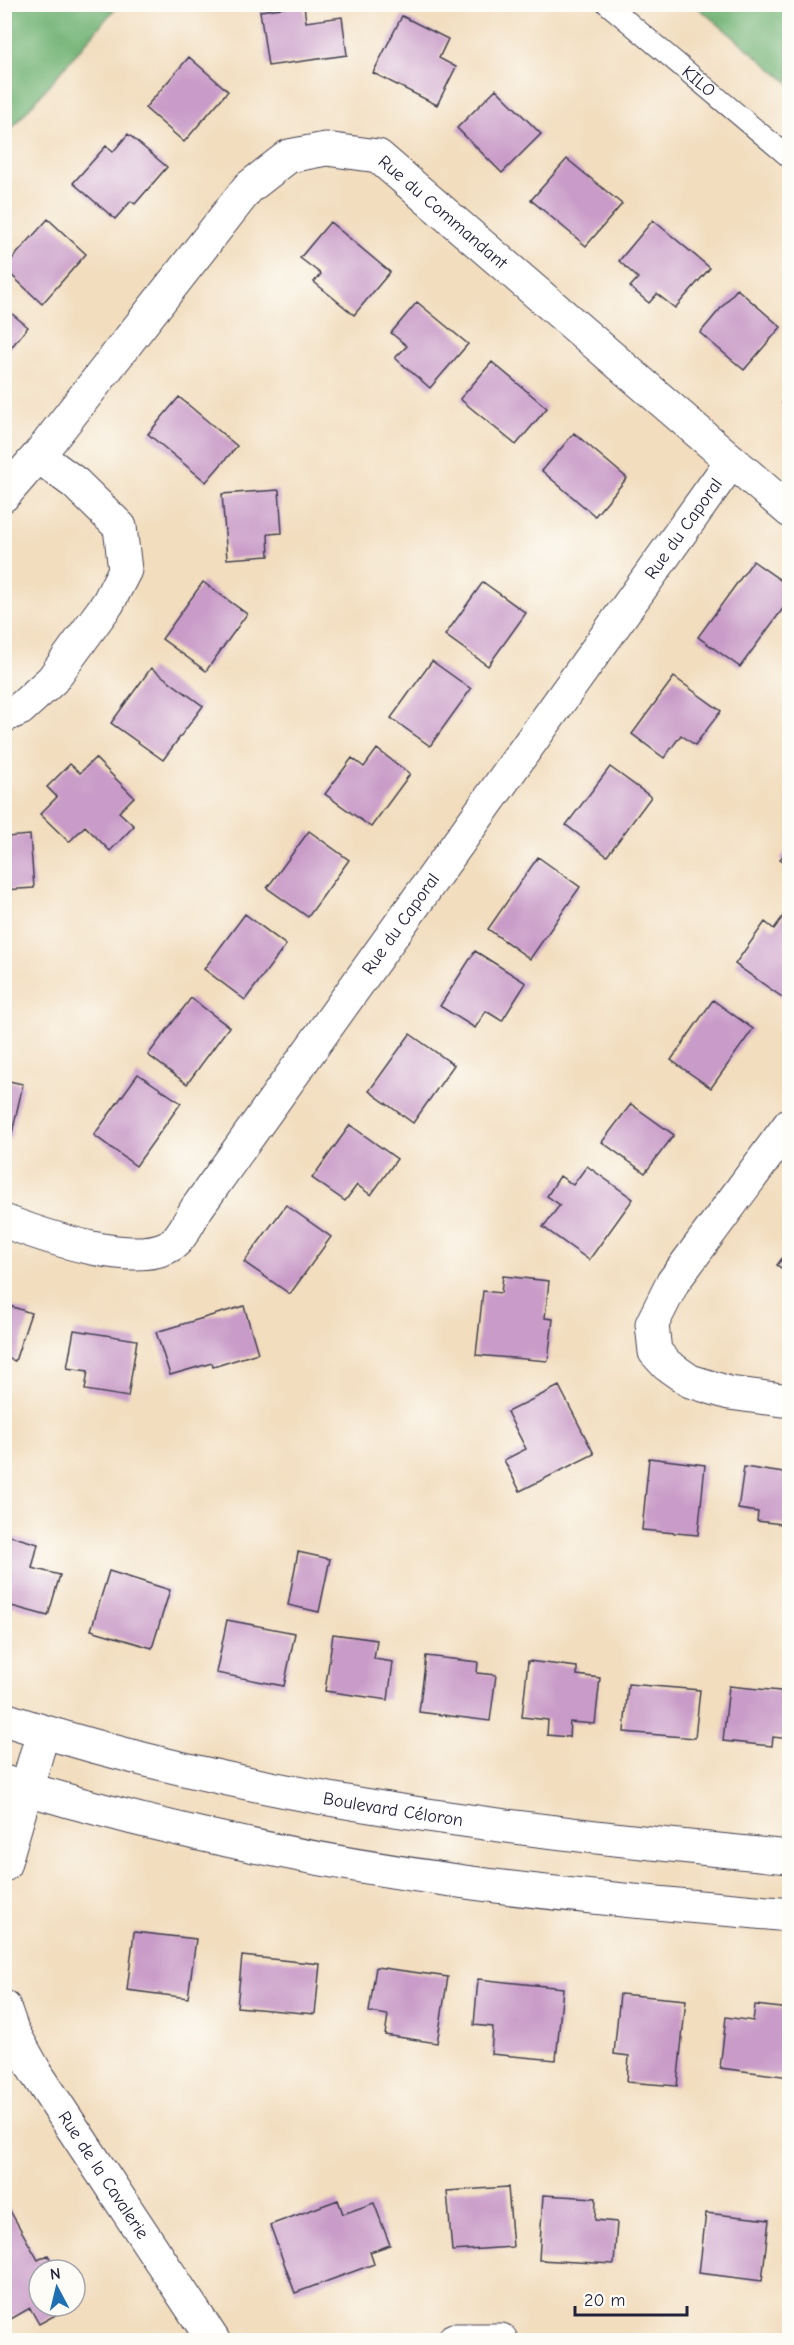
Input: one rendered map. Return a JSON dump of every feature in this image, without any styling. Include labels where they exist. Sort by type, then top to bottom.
[{"type":"street","name":"Rue du Commandant","points":[[4,495],[38,456],[248,188],[289,156],[326,149],[378,156],[789,511]]},
{"type":"street","points":[[4,716],[20,709],[52,680],[108,603],[125,570],[120,527],[75,483],[38,456]]},
{"type":"street","name":"Rue du Caporal","points":[[4,1221],[32,1232],[116,1254],[153,1252],[176,1241],[731,462]]},
{"type":"street","points":[[789,1124],[673,1282],[652,1324],[655,1352],[667,1365],[690,1380],[729,1393],[789,1401]]},
{"type":"street","name":"Boulevard Céloron","points":[[4,1719],[43,1732],[256,1786],[377,1809],[511,1828],[789,1857]]},
{"type":"street","points":[[4,1865],[15,1786],[43,1732]]},
{"type":"street","points":[[15,1786],[91,1807],[270,1849],[400,1873],[541,1892],[789,1915]]},
{"type":"street","name":"Rue de la Cavalerie","points":[[4,2007],[12,2030],[36,2073],[213,2340]]},
{"type":"street","points":[[454,2340],[501,2340]]},
{"type":"lane","name":"KILO","points":[[607,4],[789,158]]},
{"type":"green space","points":[[4,5],[118,5],[5,136]]},
{"type":"green space","points":[[695,5],[789,5],[789,83]]},
{"type":"building","points":[[304,5],[306,22],[342,17],[347,55],[268,66],[260,11]]},
{"type":"building","points":[[402,16],[448,39],[439,58],[456,67],[437,105],[373,73]]},
{"type":"building","points":[[189,57],[228,91],[184,142],[145,108]]},
{"type":"building","points":[[496,89],[541,134],[502,173],[457,128]]},
{"type":"building","points":[[128,134],[167,167],[135,204],[131,201],[115,219],[73,183],[106,146],[113,152]]},
{"type":"building","points":[[567,159],[622,204],[586,246],[531,200]]},
{"type":"building","points":[[48,219],[86,254],[42,304],[4,268]]},
{"type":"building","points":[[653,220],[710,268],[675,308],[657,294],[649,303],[630,287],[638,278],[619,261]]},
{"type":"building","points":[[330,222],[390,272],[354,315],[314,282],[321,274],[300,258]]},
{"type":"building","points":[[737,289],[781,327],[744,370],[700,333]]},
{"type":"building","points":[[417,302],[468,344],[430,388],[395,358],[407,346],[391,333]]},
{"type":"building","points":[[5,308],[28,327],[5,355]]},
{"type":"building","points":[[492,362],[547,408],[516,445],[460,399]]},
{"type":"building","points":[[790,393],[790,409],[782,403]]},
{"type":"building","points":[[179,397],[237,446],[206,482],[148,434]]},
{"type":"building","points":[[574,433],[627,478],[595,516],[542,471]]},
{"type":"building","points":[[279,490],[282,533],[268,534],[269,556],[227,559],[222,494]]},
{"type":"building","points":[[753,561],[790,587],[790,599],[740,667],[698,637]]},
{"type":"building","points":[[203,582],[247,614],[206,671],[162,639]]},
{"type":"building","points":[[483,582],[526,613],[488,666],[445,635]]},
{"type":"building","points":[[432,661],[471,689],[430,746],[391,718]]},
{"type":"building","points":[[151,668],[203,706],[163,760],[111,723]]},
{"type":"building","points":[[674,677],[721,711],[695,745],[681,735],[664,758],[632,734]]},
{"type":"building","points":[[377,749],[410,774],[371,827],[325,794],[352,758],[364,767]]},
{"type":"building","points":[[95,758],[134,797],[119,812],[134,826],[110,851],[85,826],[69,842],[40,814],[57,797],[47,787],[70,764],[80,773]]},
{"type":"building","points":[[610,767],[651,797],[607,856],[566,825]]},
{"type":"building","points":[[4,821],[6,821],[7,837],[30,835],[34,888],[4,890]]},
{"type":"building","points":[[309,831],[349,860],[308,917],[267,888]]},
{"type":"building","points":[[790,848],[790,866],[780,859]]},
{"type":"building","points":[[538,857],[580,887],[530,959],[488,929]]},
{"type":"building","points":[[786,912],[790,915],[790,987],[782,997],[735,964],[765,922],[774,929]]},
{"type":"building","points":[[245,914],[286,945],[245,1000],[204,969]]},
{"type":"building","points":[[475,951],[526,983],[502,1021],[486,1011],[475,1028],[440,1006]]},
{"type":"building","points":[[191,998],[229,1027],[187,1084],[148,1055]]},
{"type":"building","points":[[713,1000],[753,1029],[711,1088],[671,1060]]},
{"type":"building","points":[[410,1034],[454,1065],[413,1123],[369,1091]]},
{"type":"building","points":[[138,1074],[181,1103],[136,1166],[94,1135]]},
{"type":"building","points":[[4,1080],[23,1084],[11,1138],[4,1136]]},
{"type":"building","points":[[631,1104],[674,1135],[645,1173],[602,1142]]},
{"type":"building","points":[[350,1125],[397,1159],[371,1195],[357,1185],[345,1201],[312,1178]]},
{"type":"building","points":[[587,1166],[633,1199],[589,1260],[543,1227],[560,1205],[547,1196],[560,1176],[573,1185]]},
{"type":"building","points":[[286,1205],[331,1237],[290,1294],[244,1262]]},
{"type":"building","points":[[790,1248],[790,1274],[777,1265]]},
{"type":"building","points":[[503,1276],[549,1281],[545,1318],[553,1319],[548,1361],[476,1355],[483,1291],[501,1293]]},
{"type":"building","points":[[4,1304],[31,1313],[15,1361],[4,1357]]},
{"type":"building","points":[[244,1306],[258,1353],[213,1367],[212,1363],[170,1375],[156,1332]]},
{"type":"building","points":[[74,1330],[137,1340],[128,1397],[85,1390],[88,1371],[67,1368]]},
{"type":"building","points":[[559,1386],[594,1454],[520,1491],[504,1460],[526,1449],[507,1412]]},
{"type":"building","points":[[649,1458],[705,1465],[698,1535],[642,1530]]},
{"type":"building","points":[[744,1467],[790,1474],[790,1525],[757,1521],[758,1512],[738,1509]]},
{"type":"building","points":[[4,1534],[38,1544],[32,1568],[60,1575],[48,1616],[4,1604]]},
{"type":"building","points":[[298,1552],[330,1559],[319,1612],[288,1605]]},
{"type":"building","points":[[109,1571],[170,1590],[152,1648],[91,1630]]},
{"type":"building","points":[[227,1620],[295,1633],[284,1686],[216,1673]]},
{"type":"building","points":[[333,1634],[377,1640],[374,1659],[393,1662],[388,1700],[325,1691]]},
{"type":"building","points":[[426,1656],[478,1662],[477,1673],[496,1675],[490,1721],[419,1712]]},
{"type":"building","points":[[528,1661],[577,1667],[577,1675],[600,1678],[595,1724],[570,1722],[569,1737],[547,1735],[548,1720],[522,1717]]},
{"type":"building","points":[[628,1684],[700,1690],[695,1738],[624,1732]]},
{"type":"building","points":[[729,1686],[790,1692],[790,1739],[773,1737],[772,1746],[723,1741]]},
{"type":"building","points":[[134,1932],[196,1939],[188,1998],[127,1990]]},
{"type":"building","points":[[242,1956],[320,1964],[315,2014],[237,2007]]},
{"type":"building","points":[[376,1967],[448,1977],[437,2043],[385,2035],[388,2015],[369,2012]]},
{"type":"building","points":[[478,1979],[563,1988],[556,2060],[491,2054],[493,2027],[474,2025]]},
{"type":"building","points":[[620,1994],[686,2000],[677,2086],[627,2082],[629,2056],[614,2054]]},
{"type":"building","points":[[755,2005],[790,2009],[790,2077],[720,2068],[726,2017],[753,2021]]},
{"type":"building","points":[[508,2187],[513,2247],[452,2251],[447,2191]]},
{"type":"building","points":[[543,2195],[596,2198],[595,2220],[617,2222],[614,2264],[539,2260]]},
{"type":"building","points":[[4,2200],[37,2258],[27,2258],[27,2310],[4,2323]]},
{"type":"building","points":[[338,2200],[343,2214],[374,2203],[390,2245],[370,2252],[374,2264],[295,2293],[270,2225]]},
{"type":"building","points":[[706,2213],[769,2220],[762,2281],[699,2273]]},
{"type":"building","points":[[36,2318],[50,2318],[39,2324]]}]
